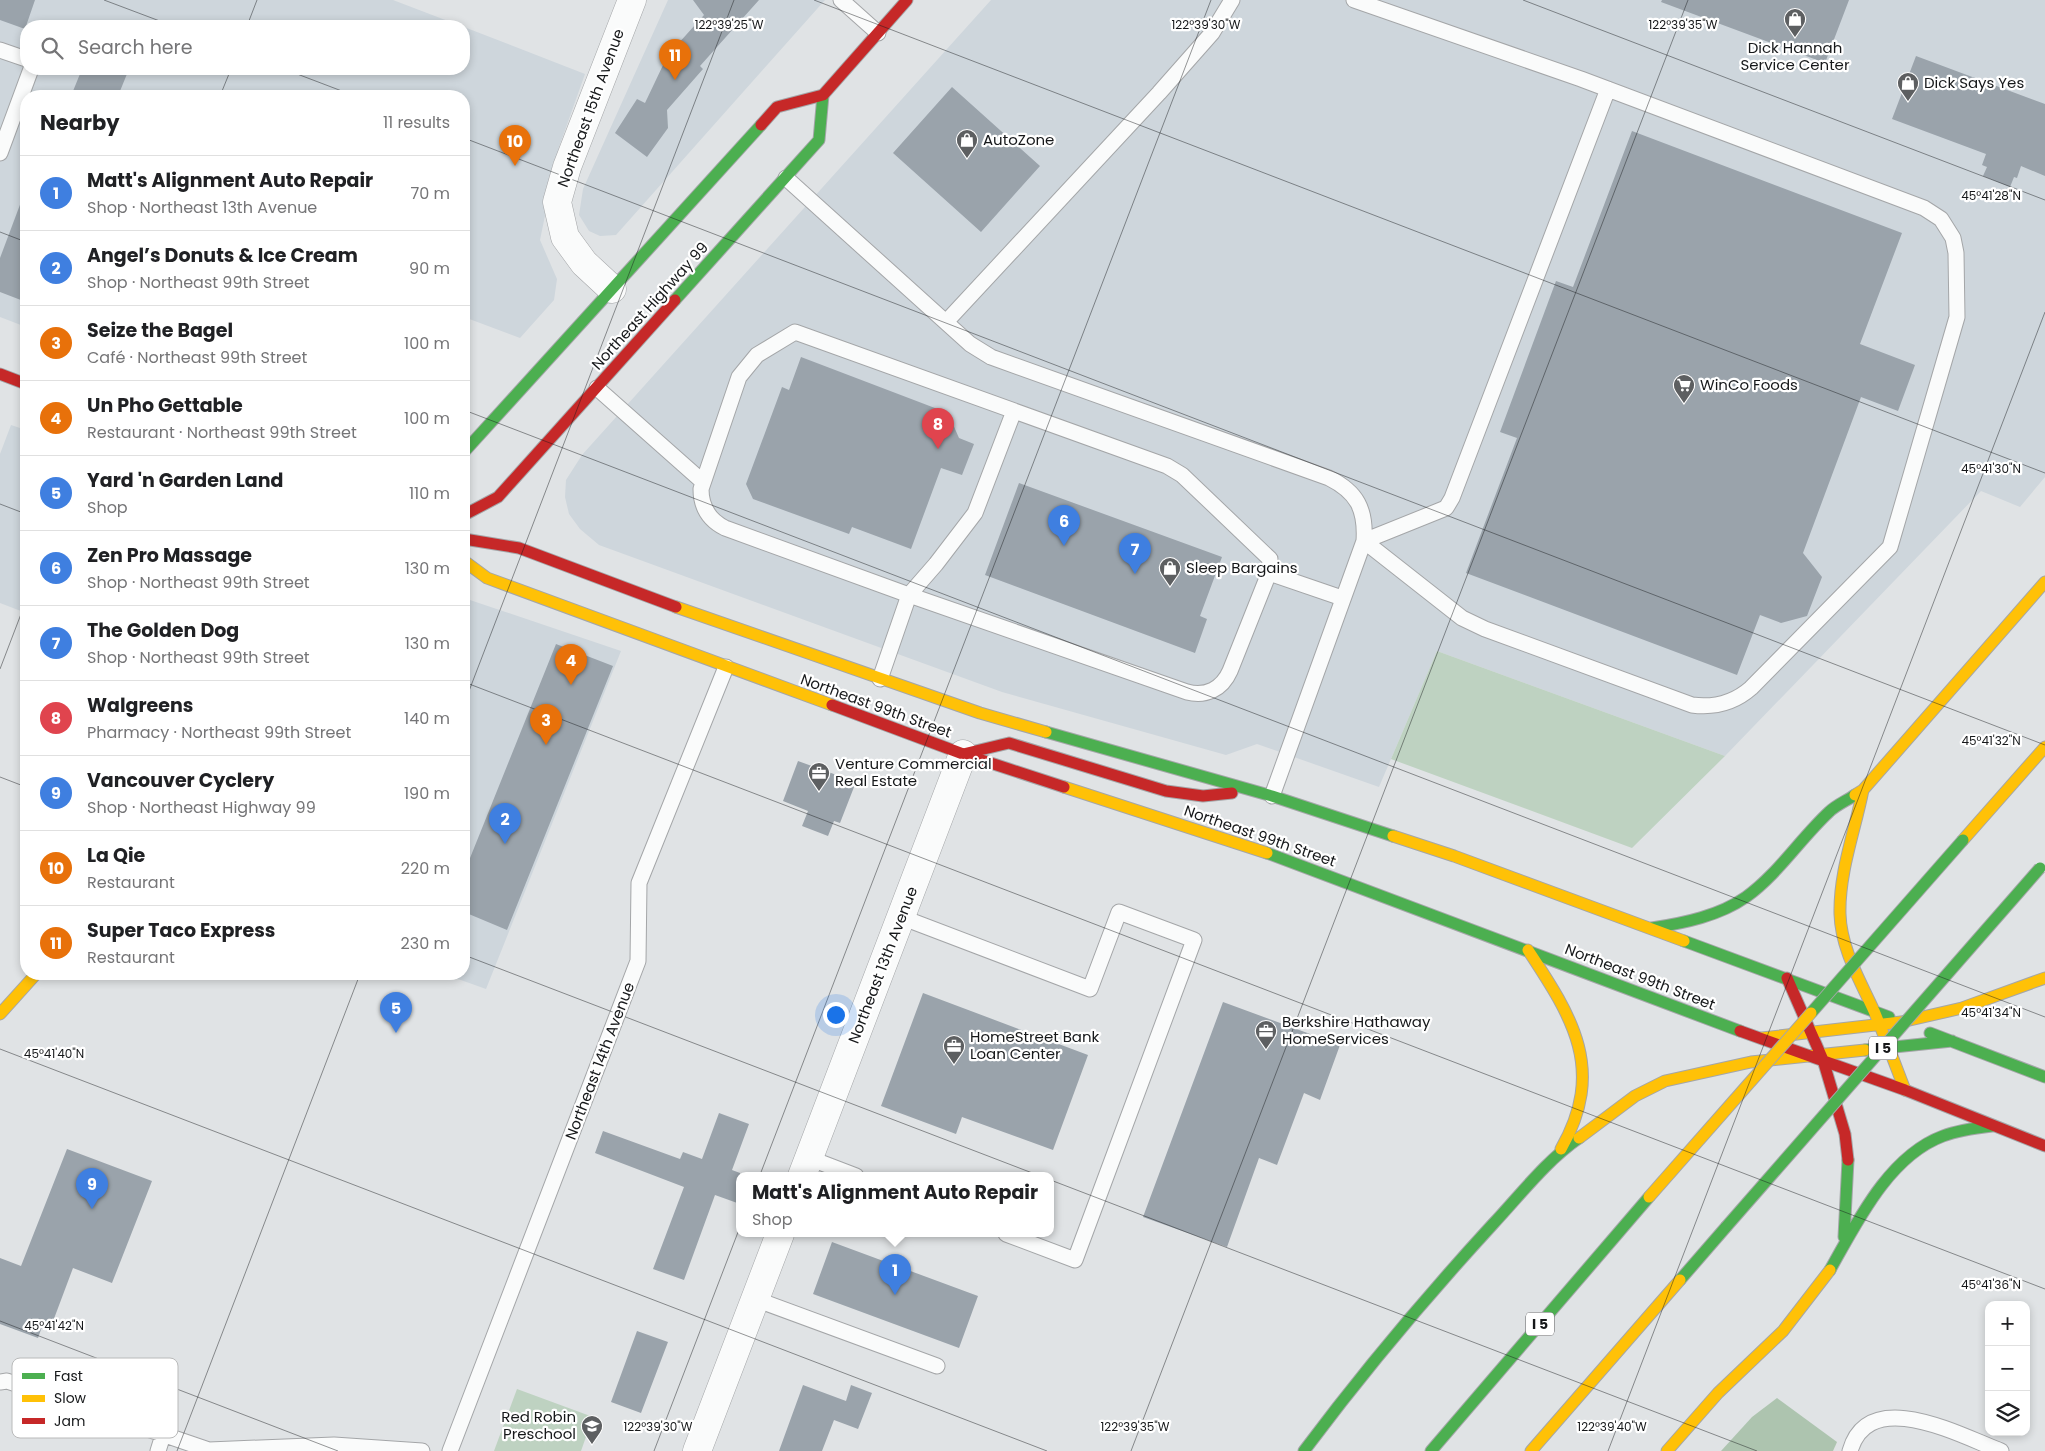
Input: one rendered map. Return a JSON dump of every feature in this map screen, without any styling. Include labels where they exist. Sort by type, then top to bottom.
[{"type":"main road","points":[[470,445],[776,107],[823,95],[907,0]]},
{"type":"main road","name":"Northeast Highway 99","points":[[470,512],[498,496],[820,140],[823,95]]},
{"type":"main road","points":[[0,374],[20,382]]},
{"type":"main road","name":"Northeast 99th Street","points":[[470,540],[519,548],[699,615],[980,713],[1272,796],[1454,856],[1787,978],[2045,1077]]},
{"type":"main road","name":"Northeast 99th Street","points":[[470,565],[487,578],[726,667],[963,754],[1262,851],[1762,1038],[1818,1057],[2045,1146]]},
{"type":"main road","points":[[1652,928],[1683,923],[1706,916],[1746,897],[1771,875],[1830,811],[1863,790],[2045,582]]},
{"type":"main road","points":[[963,754],[1009,743],[1166,791],[1203,796],[1254,791]]},
{"type":"main road","name":"I 5","points":[[1431,1451],[1649,1197],[2045,747]]},
{"type":"main road","points":[[1863,790],[1858,822],[1844,876],[1840,915],[1850,962],[1879,1024],[1905,1090]]},
{"type":"main road","name":"I 5","points":[[1531,1451],[2042,866]]},
{"type":"main road","points":[[1528,950],[1557,994],[1580,1045],[1583,1058],[1582,1094],[1575,1122],[1559,1152]]},
{"type":"main road","points":[[1787,978],[1811,1032],[1818,1057],[1840,1114],[1848,1157],[1843,1244]]},
{"type":"main road","points":[[1762,1038],[1901,1022],[1962,1008],[2045,978]]},
{"type":"main road","points":[[0,1014],[31,980]]},
{"type":"main road","points":[[1304,1451],[1356,1382],[1458,1263],[1559,1152],[1635,1096],[1665,1081],[1751,1062],[1818,1057],[1952,1041]]},
{"type":"main road","points":[[1667,1451],[1718,1392],[1783,1331],[1825,1278],[1870,1199],[1909,1156],[1942,1136],[1961,1130],[1992,1126]]},
{"type":"street","name":"Northeast 15th Avenue","points":[[612,289],[584,263],[565,238],[557,202],[567,167],[632,0]]},
{"type":"street","name":"Northeast 13th Avenue","points":[[805,1167],[963,754]]},
{"type":"street","points":[[697,1451],[779,1237]]},
{"type":"lane","points":[[841,0],[878,33]]},
{"type":"lane","points":[[946,322],[1160,93],[1212,33],[1232,0]]},
{"type":"lane","points":[[1354,0],[1608,89],[1924,208],[1941,219],[1950,231],[1956,253],[1956,317],[1890,547],[1744,694],[1720,705],[1692,705],[1485,629],[1462,618],[1364,541]]},
{"type":"lane","points":[[0,50],[20,57]]},
{"type":"lane","points":[[23,90],[29,75]]},
{"type":"lane","points":[[1364,541],[1446,508],[1452,498],[1608,89]]},
{"type":"lane","points":[[0,153],[20,99]]},
{"type":"lane","points":[[786,178],[970,344],[991,357],[1338,482],[1354,496],[1360,506],[1364,521],[1364,541],[1272,796]]},
{"type":"lane","points":[[795,332],[1014,411],[1174,469],[1270,559],[1269,573],[1227,677],[1216,688],[1200,694],[1187,692],[909,595],[719,525],[708,516],[702,503],[701,489],[703,482],[739,377],[757,355],[795,332]]},
{"type":"lane","points":[[597,388],[703,482]]},
{"type":"lane","points":[[880,679],[909,595],[936,564],[975,512],[1014,411]]},
{"type":"lane","points":[[1269,573],[1342,598]]},
{"type":"lane","name":"Northeast 14th Avenue","points":[[450,1451],[638,961],[639,883],[726,667]]},
{"type":"lane","points":[[901,917],[1090,989],[1119,912],[1194,940],[1075,1260],[1014,1237]]},
{"type":"lane","points":[[805,1167],[833,1172]]},
{"type":"lane","points":[[755,1299],[937,1366]]},
{"type":"lane","points":[[1850,1451],[1857,1437],[1868,1425],[1878,1420],[1896,1416],[1921,1421],[2001,1451]]},
{"type":"lane","points":[[158,1451],[162,1438]]},
{"type":"lane","points":[[172,1438],[210,1450],[334,1445],[422,1451]]},
{"type":"shaded area","points":[[0,0],[393,0],[445,20],[20,20],[20,75],[470,75],[470,29],[585,74],[559,147],[540,240],[557,279],[554,300],[520,338],[470,319],[470,90],[20,90],[20,325],[0,317]]},
{"type":"shaded area","points":[[668,0],[825,0],[616,235],[600,236],[589,231],[579,215],[583,189]]},
{"type":"shaded area","points":[[991,0],[2045,0],[2045,477],[2020,507],[1981,491],[1725,756],[1437,651],[1379,787],[1257,744],[1226,755],[1002,692],[599,545],[580,529],[569,514],[565,497],[566,480],[582,455]]},
{"type":"shaded area","points":[[11,425],[20,428],[20,611],[0,603],[0,454]]},
{"type":"shaded area","points":[[470,600],[621,651],[486,989],[461,980],[470,980]]},
{"type":"green space","points":[[1437,651],[1725,756],[1632,848],[1391,759]]},
{"type":"green space","points":[[517,1389],[593,1417],[581,1451],[494,1451]]},
{"type":"green space","points":[[1777,1398],[1837,1442],[1833,1451],[1721,1451],[1752,1417]]},
{"type":"building","points":[[0,0],[35,0],[28,20],[20,20],[20,27],[0,20]]},
{"type":"building","points":[[693,0],[759,0],[700,66],[703,69],[667,110],[668,128],[647,157],[615,133],[637,99],[645,103],[674,42],[677,45],[704,15]]},
{"type":"building","name":"Dick Hannah Service Center","points":[[1662,0],[1849,0],[1825,63],[1661,2]]},
{"type":"building","points":[[1916,56],[2045,104],[2045,176],[2021,166],[2017,178],[2014,177],[2010,187],[1983,176],[1987,167],[1982,165],[1986,154],[1892,119]]},
{"type":"building","points":[[80,75],[127,75],[120,90],[73,90]]},
{"type":"building","name":"AutoZone","points":[[952,87],[1040,166],[981,232],[893,153]]},
{"type":"building","name":"WinCo Foods","points":[[1632,131],[1902,233],[1860,344],[1915,365],[1898,411],[1861,397],[1803,553],[1822,577],[1807,616],[1781,623],[1760,615],[1737,675],[1466,573],[1517,438],[1500,432],[1556,281],[1573,287]]},
{"type":"building","points":[[20,205],[20,300],[0,292],[0,258]]},
{"type":"building","points":[[801,357],[948,413],[959,438],[974,444],[962,475],[941,468],[911,549],[852,527],[849,534],[753,499],[746,484],[782,387],[789,390]]},
{"type":"building","points":[[1019,483],[1222,557],[1200,616],[1207,619],[1195,653],[985,575]]},
{"type":"building","points":[[556,644],[613,666],[507,930],[470,915],[470,858]]},
{"type":"building","name":"Venture Commercial Real Estate","points":[[798,761],[856,782],[840,823],[834,821],[828,836],[802,826],[808,811],[783,801]]},
{"type":"building","points":[[923,993],[1088,1055],[1053,1150],[962,1117],[956,1134],[881,1106]]},
{"type":"building","points":[[1223,1002],[1340,1045],[1320,1100],[1304,1093],[1277,1165],[1259,1158],[1227,1247],[1143,1217]]},
{"type":"building","points":[[719,1113],[749,1124],[732,1170],[737,1172],[736,1203],[715,1195],[684,1280],[653,1269],[684,1187],[595,1153],[603,1131],[680,1159],[683,1152],[702,1159]]},
{"type":"building","points":[[67,1149],[152,1181],[112,1283],[73,1268],[52,1324],[44,1321],[38,1338],[0,1324],[0,1258],[21,1266]]},
{"type":"building","points":[[832,1242],[978,1296],[959,1348],[813,1294]]},
{"type":"building","points":[[637,1331],[668,1342],[641,1413],[611,1402]]},
{"type":"building","points":[[803,1385],[846,1401],[851,1385],[872,1393],[858,1429],[834,1420],[822,1451],[779,1451]]},
{"type":"traffic: fast","points":[[675,300],[819,140],[823,95]]},
{"type":"traffic: fast","points":[[470,445],[761,125]]},
{"type":"traffic: fast","points":[[1046,732],[1272,796],[1393,836]]},
{"type":"traffic: fast","points":[[1652,928],[1689,921],[1713,914],[1736,904],[1758,888],[1829,812],[1855,795]]},
{"type":"traffic: fast","points":[[1811,1013],[1963,840]]},
{"type":"traffic: fast","points":[[1267,853],[1740,1031]]},
{"type":"traffic: fast","points":[[1726,1227],[2040,868]]},
{"type":"traffic: fast","points":[[1684,941],[1889,1017]]},
{"type":"traffic: fast","points":[[1930,1033],[2045,1077]]},
{"type":"traffic: fast","points":[[1865,1050],[1952,1041]]},
{"type":"traffic: fast","points":[[1830,1270],[1876,1192],[1906,1159],[1924,1146],[1943,1136],[1973,1128],[1992,1126]]},
{"type":"traffic: fast","points":[[1304,1451],[1372,1363],[1444,1279],[1534,1178],[1579,1138]]},
{"type":"traffic: fast","points":[[1844,1237],[1848,1160]]},
{"type":"traffic: fast","points":[[1431,1451],[1649,1197]]},
{"type":"traffic: fast","points":[[1680,1280],[1726,1227]]},
{"type":"traffic: slow","points":[[470,565],[487,578],[832,705]]},
{"type":"traffic: slow","points":[[1855,795],[1863,790],[2045,582]]},
{"type":"traffic: slow","points":[[676,607],[980,713],[1046,732]]},
{"type":"traffic: slow","points":[[1963,840],[2045,747]]},
{"type":"traffic: slow","points":[[1064,787],[1267,853]]},
{"type":"traffic: slow","points":[[1863,790],[1842,883],[1840,898],[1841,927],[1852,964],[1874,1011],[1905,1090]]},
{"type":"traffic: slow","points":[[1393,836],[1454,856],[1684,941]]},
{"type":"traffic: slow","points":[[1528,950],[1570,1022],[1578,1045],[1582,1069],[1581,1094],[1574,1121],[1561,1149]]},
{"type":"traffic: slow","points":[[1762,1038],[1901,1022],[1962,1008],[2045,978]]},
{"type":"traffic: slow","points":[[0,1014],[31,980]]},
{"type":"traffic: slow","points":[[1649,1197],[1811,1013]]},
{"type":"traffic: slow","points":[[1579,1138],[1635,1096],[1665,1081],[1751,1062],[1865,1050]]},
{"type":"traffic: slow","points":[[1667,1451],[1718,1393],[1783,1331],[1830,1270]]},
{"type":"traffic: slow","points":[[1531,1451],[1680,1280]]},
{"type":"traffic: jam","points":[[761,125],[777,107],[823,95],[907,0]]},
{"type":"traffic: jam","points":[[470,512],[498,497],[675,300]]},
{"type":"traffic: jam","points":[[0,374],[20,382]]},
{"type":"traffic: jam","points":[[470,540],[519,548],[676,607]]},
{"type":"traffic: jam","points":[[832,705],[963,754],[1064,787]]},
{"type":"traffic: jam","points":[[963,754],[1009,743],[1166,791],[1203,796],[1232,793]]},
{"type":"traffic: jam","points":[[1787,978],[1823,1060],[1845,1134],[1848,1160]]},
{"type":"traffic: jam","points":[[1740,1031],[1905,1090],[2045,1146]]},
{"type":"place","name":"Dick Hannah Service Center","points":[[1795,38]]},
{"type":"place","name":"Super Taco Express","points":[[675,80]]},
{"type":"place","name":"Dick Says Yes","points":[[1908,102]]},
{"type":"place","name":"AutoZone","points":[[967,159]]},
{"type":"place","name":"La Qie","points":[[515,166]]},
{"type":"place","name":"WinCo Foods","points":[[1684,404]]},
{"type":"place","name":"Walgreens","points":[[938,449]]},
{"type":"place","name":"Zen Pro Massage","points":[[1064,546]]},
{"type":"place","name":"The Golden Dog","points":[[1135,574]]},
{"type":"place","name":"Sleep Bargains","points":[[1170,587]]},
{"type":"place","name":"Un Pho Gettable","points":[[571,685]]},
{"type":"place","name":"Seize the Bagel","points":[[546,745]]},
{"type":"place","name":"Venture Commercial Real Estate","points":[[819,792]]},
{"type":"place","name":"Angel’s Donuts & Ice Cream","points":[[505,844]]},
{"type":"place","name":"Yard 'n Garden Land","points":[[396,1033]]},
{"type":"place","name":"Berkshire Hathaway HomeServices","points":[[1266,1050]]},
{"type":"place","name":"HomeStreet Bank Loan Center","points":[[954,1065]]},
{"type":"place","name":"Vancouver Cyclery","points":[[92,1209]]},
{"type":"place","name":"Matt's Alignment Auto Repair","points":[[895,1295]]},
{"type":"place","name":"Red Robin Preschool","points":[[592,1445]]}]
